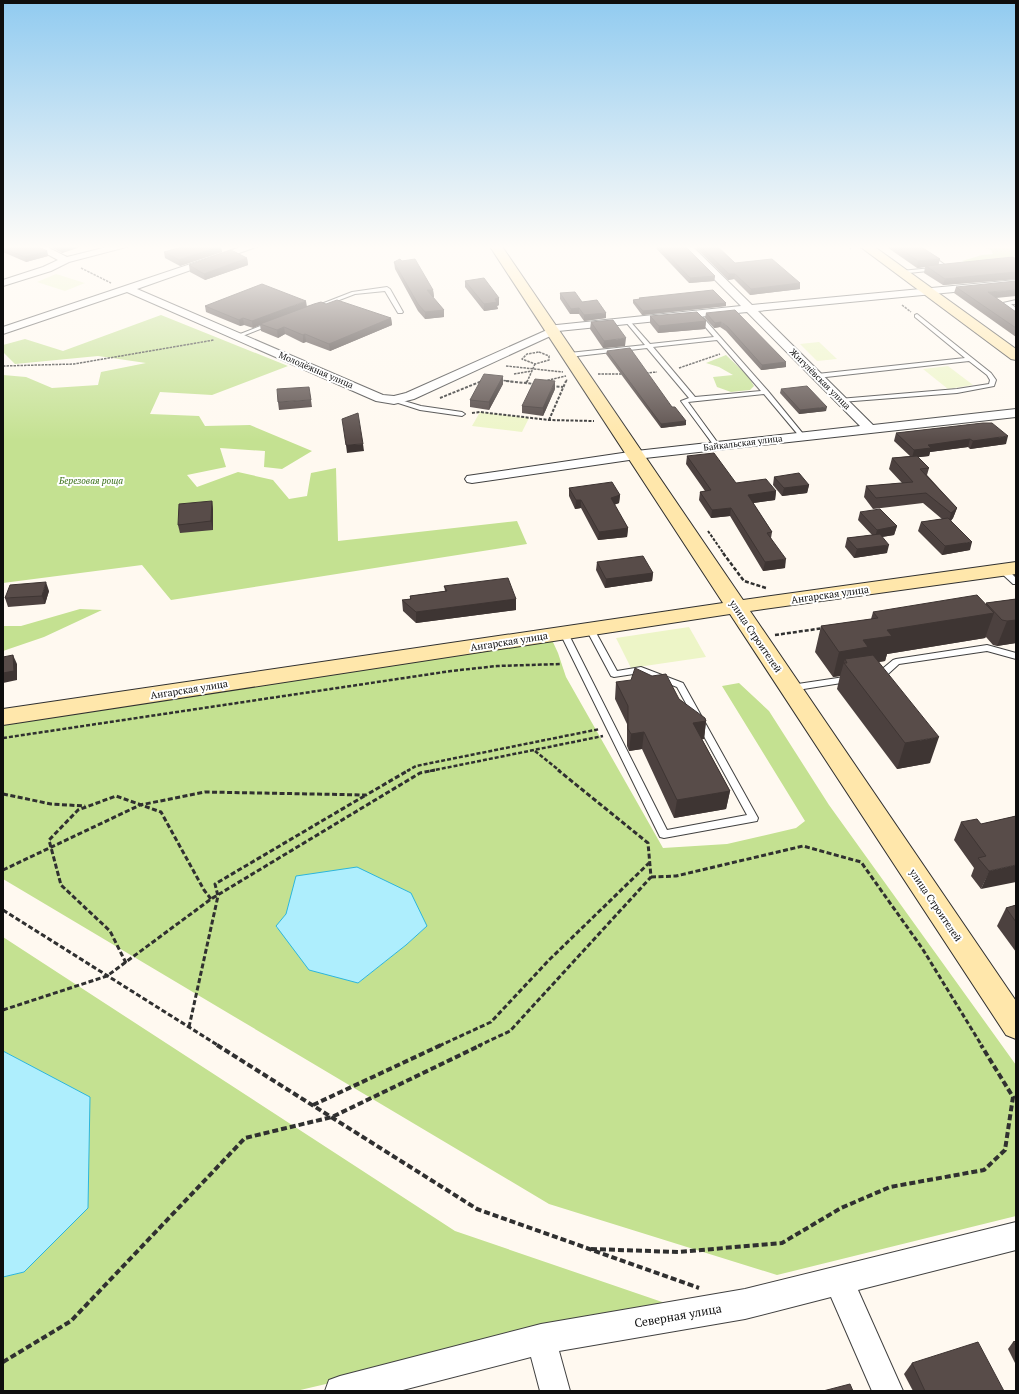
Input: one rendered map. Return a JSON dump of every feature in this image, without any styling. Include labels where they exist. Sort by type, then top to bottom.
[{"type":"street","points":[[3,331],[65,310]]},
{"type":"street","name":"Молодёжная улица","points":[[177,310],[380,398],[394,400]]},
{"type":"street","name":"улица Строителей","points":[[539,310],[552,330],[569,364],[612,420],[636,455],[1016,1026]]},
{"type":"street","points":[[394,400],[410,396],[552,330],[738,310]]},
{"type":"street","name":"Жигулёвская улица","points":[[750,310],[870,429]]},
{"type":"street","points":[[953,310],[1016,356]]},
{"type":"street","name":"Байкальская улица","points":[[472,479],[636,455],[1016,413]]},
{"type":"street","name":"Ангарская улица","points":[[3,716],[736,607],[1012,573]]},
{"type":"street","name":"Северная улица","points":[[340,1391],[541,1339],[745,1304],[1016,1236]]},
{"type":"street","points":[[839,1281],[888,1391]]},
{"type":"street","points":[[541,1339],[555,1391]]},
{"type":"lane","points":[[697,314],[766,392],[802,436]]},
{"type":"lane","points":[[841,400],[957,391],[992,384],[993,380],[989,374],[917,316]]},
{"type":"lane","points":[[628,321],[693,399]]},
{"type":"lane","points":[[238,336],[274,323]]},
{"type":"lane","points":[[569,364],[648,345],[717,338]]},
{"type":"lane","points":[[817,376],[970,359]]},
{"type":"lane","points":[[717,446],[684,401],[766,392]]},
{"type":"lane","points":[[394,400],[420,408],[462,414]]},
{"type":"lane","points":[[564,633],[664,834],[753,818],[680,685],[641,670],[614,674],[590,629]]},
{"type":"lane","points":[[791,688],[884,673],[896,662],[987,648],[1016,656]]},
{"type":"path","points":[[909,310],[917,316]]},
{"type":"path","points":[[3,366],[74,364],[238,336]]},
{"type":"path","points":[[670,371],[729,351]]},
{"type":"path","points":[[526,383],[536,364],[547,361],[549,356],[535,352],[522,357],[524,361],[536,364]]},
{"type":"path","points":[[549,420],[568,376],[569,364]]},
{"type":"path","points":[[514,374],[532,370]]},
{"type":"path","points":[[532,383],[568,376]]},
{"type":"path","points":[[420,408],[434,400],[483,381]]},
{"type":"path","points":[[462,414],[480,412],[549,420],[612,420]]},
{"type":"path","points":[[707,530],[744,581],[767,588]]},
{"type":"path","points":[[757,637],[828,628]]},
{"type":"path","points":[[3,738],[451,671],[497,666],[560,664]]},
{"type":"path","points":[[3,1010],[107,976],[211,899],[420,773],[535,751],[612,731]]},
{"type":"path","points":[[189,1027],[218,896],[215,884],[416,766],[612,731]]},
{"type":"path","points":[[535,751],[648,843],[651,878]]},
{"type":"path","points":[[3,870],[140,805],[205,792],[366,795]]},
{"type":"path","points":[[3,794],[51,804],[87,806]]},
{"type":"path","points":[[126,963],[110,932],[61,885],[49,840],[78,810],[116,796],[161,812],[204,890],[211,899]]},
{"type":"path","points":[[3,1362],[72,1321],[245,1138],[332,1117],[510,1031],[651,878],[676,876],[803,846],[861,862],[922,948],[1013,1097],[1005,1150],[984,1170],[890,1187],[841,1208],[782,1243],[678,1252],[591,1249]]},
{"type":"path","points":[[313,1105],[491,1022],[549,960],[650,863]]},
{"type":"path","points":[[3,910],[477,1208],[701,1289]]},
{"type":"green space","name":"Березовая роща","points":[[161,315],[288,366],[212,395],[160,392],[150,414],[199,416],[205,426],[250,425],[312,451],[282,469],[264,467],[265,451],[220,448],[226,467],[187,475],[197,487],[238,472],[273,480],[289,499],[307,496],[311,473],[336,468],[338,541],[517,521],[527,544],[171,600],[142,565],[3,583],[3,375],[26,377],[52,388],[98,385],[101,372],[146,363],[98,356],[15,364],[3,352],[3,345],[25,339],[63,351]]},
{"type":"green space","points":[[819,342],[837,359],[817,361],[800,344]]},
{"type":"green space","points":[[726,355],[748,376],[754,386],[750,390],[731,392],[717,387],[713,377],[733,375],[719,367],[706,363]]},
{"type":"green space","points":[[948,366],[973,385],[948,389],[923,369]]},
{"type":"green space","points":[[480,412],[529,418],[522,432],[472,426]]},
{"type":"green space","points":[[80,609],[102,610],[44,637],[3,651],[3,626],[21,626]]},
{"type":"green space","points":[[689,627],[706,657],[631,668],[616,638]]},
{"type":"green space","points":[[552,640],[566,677],[663,848],[727,844],[796,828],[805,821],[722,686],[739,683],[769,711],[829,805],[1016,1065],[1016,1216],[777,1275],[549,1204],[3,879],[3,725]],"holes":[[[286,914],[427,926],[406,945],[358,983],[276,927]]]},
{"type":"green space","points":[[3,937],[455,1231],[668,1304],[296,1391],[3,1391],[3,1277],[24,1272],[90,1098],[3,1051]]},
{"type":"water","points":[[357,867],[411,893],[427,926],[406,945],[358,983],[309,970],[276,926],[286,914],[296,876]]},
{"type":"water","points":[[3,1051],[90,1097],[88,1208],[24,1272],[3,1277]]},
{"type":"building","points":[[215,310],[282,310],[252,321],[243,318],[239,320]]},
{"type":"building","points":[[298,310],[367,310],[391,318],[329,344],[284,327],[277,330],[260,324]]},
{"type":"building","points":[[423,310],[443,310],[425,312]]},
{"type":"building","points":[[580,310],[604,310],[606,313],[584,315]]},
{"type":"building","points":[[735,310],[786,362],[762,365],[727,326],[721,322],[715,323],[706,313]]},
{"type":"building","points":[[990,310],[1013,310],[1016,312],[1016,328]]},
{"type":"building","points":[[697,312],[706,321],[659,326],[650,316]]},
{"type":"building","points":[[613,320],[626,338],[604,341],[591,322]]},
{"type":"building","points":[[630,348],[672,407],[675,407],[686,421],[661,424],[607,351]]},
{"type":"building","points":[[484,374],[503,376],[489,402],[470,400]]},
{"type":"building","points":[[535,379],[555,381],[543,408],[522,406]]},
{"type":"building","points":[[807,386],[827,407],[800,410],[781,389]]},
{"type":"building","points":[[309,387],[311,400],[278,402],[277,389]]},
{"type":"building","points":[[358,413],[363,444],[346,445],[342,419]]},
{"type":"building","points":[[992,423],[1008,436],[973,441],[970,439],[928,445],[931,448],[914,450],[896,433]]},
{"type":"building","points":[[714,453],[736,483],[766,479],[776,491],[748,495],[772,532],[767,533],[786,559],[765,562],[731,508],[712,510],[700,492],[711,490],[687,456]]},
{"type":"building","points":[[917,456],[929,468],[920,469],[957,508],[951,513],[926,493],[876,498],[866,486],[913,482],[892,458]]},
{"type":"building","points":[[799,473],[809,485],[784,488],[774,477]]},
{"type":"building","points":[[612,482],[620,495],[611,498],[628,528],[599,532],[581,500],[576,500],[569,488]]},
{"type":"building","points":[[212,501],[211,521],[178,525],[179,504]]},
{"type":"building","points":[[880,509],[897,526],[877,530],[860,512]]},
{"type":"building","points":[[948,518],[972,542],[945,546],[921,522]]},
{"type":"building","points":[[880,534],[889,545],[857,549],[847,538]]},
{"type":"building","points":[[643,556],[653,573],[606,579],[597,562]]},
{"type":"building","points":[[508,578],[516,599],[416,612],[402,600],[411,599],[410,596],[447,591],[444,586]]},
{"type":"building","points":[[46,582],[42,596],[5,598],[10,585]]},
{"type":"building","points":[[977,595],[994,613],[887,630],[892,636],[863,640],[868,647],[839,652],[821,626],[878,618],[873,612]]},
{"type":"building","points":[[1016,599],[1016,620],[1002,620],[986,603]]},
{"type":"building","points":[[13,655],[14,671],[3,673],[3,657]]},
{"type":"building","points":[[873,655],[939,737],[905,743],[844,663],[847,663],[845,659]]},
{"type":"building","points":[[635,668],[652,676],[666,674],[679,699],[705,718],[706,721],[693,723],[730,791],[677,800],[644,732],[631,734],[628,729],[628,706],[616,682],[631,680]]},
{"type":"building","points":[[1016,816],[1016,865],[989,871],[978,858],[986,856],[961,822],[977,819],[981,824]]},
{"type":"building","points":[[1016,905],[1016,922],[1006,908]]},
{"type":"building","points":[[978,1342],[1004,1391],[925,1391],[912,1363]]},
{"type":"building","points":[[850,1384],[853,1391],[823,1391]]}]
